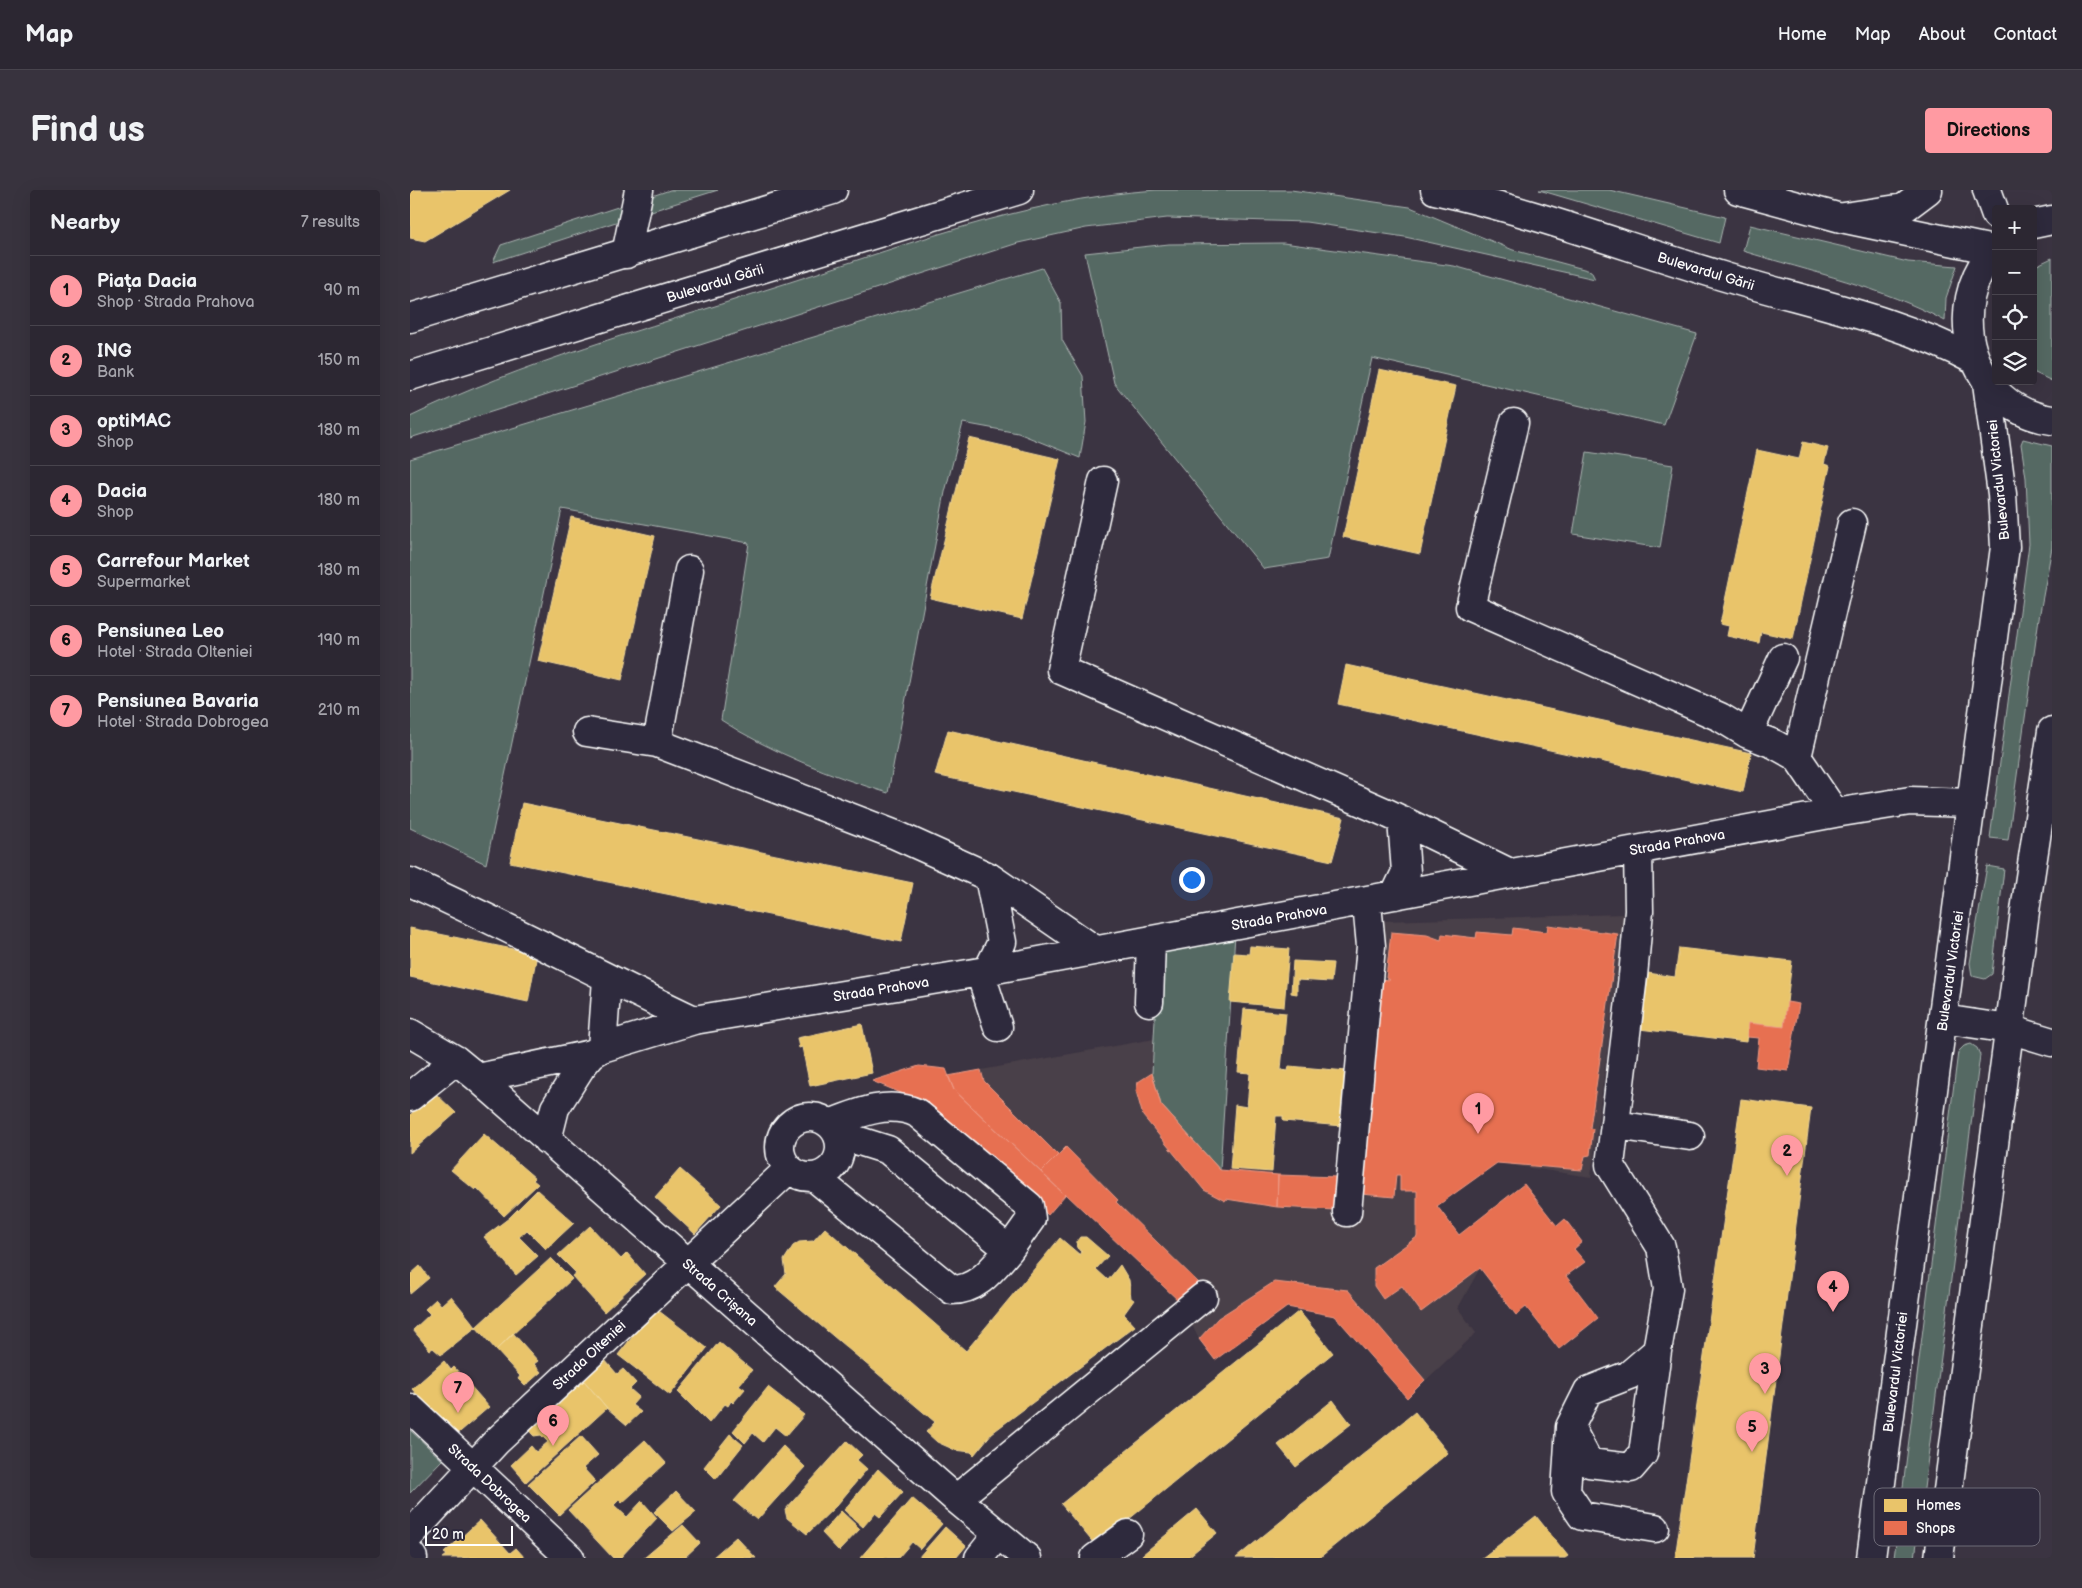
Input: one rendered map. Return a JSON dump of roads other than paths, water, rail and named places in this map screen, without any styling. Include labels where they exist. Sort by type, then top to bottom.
[{"type":"street","points":[[626,254],[639,190]]},
{"type":"street","points":[[410,318],[833,190]]},
{"type":"street","name":"Bulevardul Gării","points":[[410,376],[1019,190]]},
{"type":"street","name":"Bulevardul Gării","points":[[1435,190],[1513,210],[1722,276],[1908,330],[1944,344],[1974,360]]},
{"type":"street","points":[[1738,190],[1841,218],[1992,248]]},
{"type":"street","points":[[1841,218],[1904,208],[1928,190]]},
{"type":"street","points":[[1987,190],[1992,205]]},
{"type":"street","points":[[2037,223],[2052,220]]},
{"type":"street","points":[[1994,250],[1982,266],[1974,284],[1968,308],[1968,339],[1974,360],[1987,383],[2010,404],[2040,418],[2052,420]]},
{"type":"street","name":"Bulevardul Victoriei","points":[[1880,1488],[2005,547],[2002,494],[1987,383]]},
{"type":"street","points":[[1514,423],[1470,606],[1720,717],[1748,734],[1774,744],[1797,757],[1835,813]]},
{"type":"street","points":[[1104,481],[1062,670],[1402,820],[1510,873]]},
{"type":"street","points":[[1797,757],[1852,523]]},
{"type":"street","points":[[657,743],[689,570]]},
{"type":"street","points":[[1748,734],[1783,658]]},
{"type":"street","points":[[1948,1488],[2009,1029],[2052,731]]},
{"type":"street","points":[[587,732],[657,743],[896,835],[989,878],[1095,950]]},
{"type":"street","name":"Strada Prahova","points":[[478,1078],[597,1051],[694,1020],[984,972],[1835,813],[1910,801],[1971,803]]},
{"type":"street","points":[[1395,895],[1406,872],[1402,820]]},
{"type":"street","points":[[1570,1426],[1589,1463],[1631,1468],[1643,1454],[1657,1351],[1668,1289],[1661,1247],[1610,1165],[1637,929],[1638,850]]},
{"type":"street","points":[[989,878],[1002,942],[984,972],[998,1028]]},
{"type":"street","points":[[410,882],[486,916],[607,979],[694,1020]]},
{"type":"street","points":[[1347,1212],[1371,946],[1368,914],[1363,901]]},
{"type":"street","points":[[1149,1002],[1151,940]]},
{"type":"street","points":[[547,1140],[555,1108],[581,1067],[597,1051],[607,979]]},
{"type":"street","points":[[1943,1019],[2009,1029],[2052,1042]]},
{"type":"street","name":"Strada Crișana","points":[[410,1033],[456,1060],[478,1078],[956,1499],[1026,1558]]},
{"type":"street","points":[[410,1097],[456,1060]]},
{"type":"street","points":[[834,1129],[863,1111],[891,1107],[906,1108],[917,1113],[1029,1206],[1031,1219],[1008,1250],[981,1280],[963,1290],[952,1290],[781,1157],[780,1146],[785,1130],[802,1118],[815,1117],[834,1129],[888,1150],[1008,1250]]},
{"type":"street","points":[[1616,1125],[1690,1136]]},
{"type":"street","points":[[802,1173],[824,1174],[838,1160],[840,1147],[834,1129]]},
{"type":"street","name":"Strada Olteniei","points":[[410,1536],[496,1442],[687,1263],[802,1173]]},
{"type":"street","points":[[956,1499],[1203,1297]]},
{"type":"street","points":[[1655,1528],[1582,1516],[1566,1492],[1570,1426],[1588,1392],[1629,1375],[1657,1351]]},
{"type":"street","name":"Strada Dobrogea","points":[[410,1408],[570,1558]]},
{"type":"street","points":[[979,1558],[998,1534]]},
{"type":"street","points":[[1096,1558],[1128,1534]]},
{"type":"street","name":"Bulevardul Victoriei","points":[[1871,1558],[1874,1536]]},
{"type":"street","points":[[410,1554],[413,1558]]},
{"type":"place","name":"Piața Dacia","points":[[1478,1134]]},
{"type":"place","name":"ING","points":[[1787,1176]]},
{"type":"place","name":"Dacia","points":[[1833,1312]]},
{"type":"place","name":"optiMAC","points":[[1765,1394]]},
{"type":"place","name":"Pensiunea Bavaria","points":[[458,1413]]},
{"type":"place","name":"Pensiunea Leo","points":[[553,1446]]},
{"type":"place","name":"Carrefour Market","points":[[1752,1452]]}]
